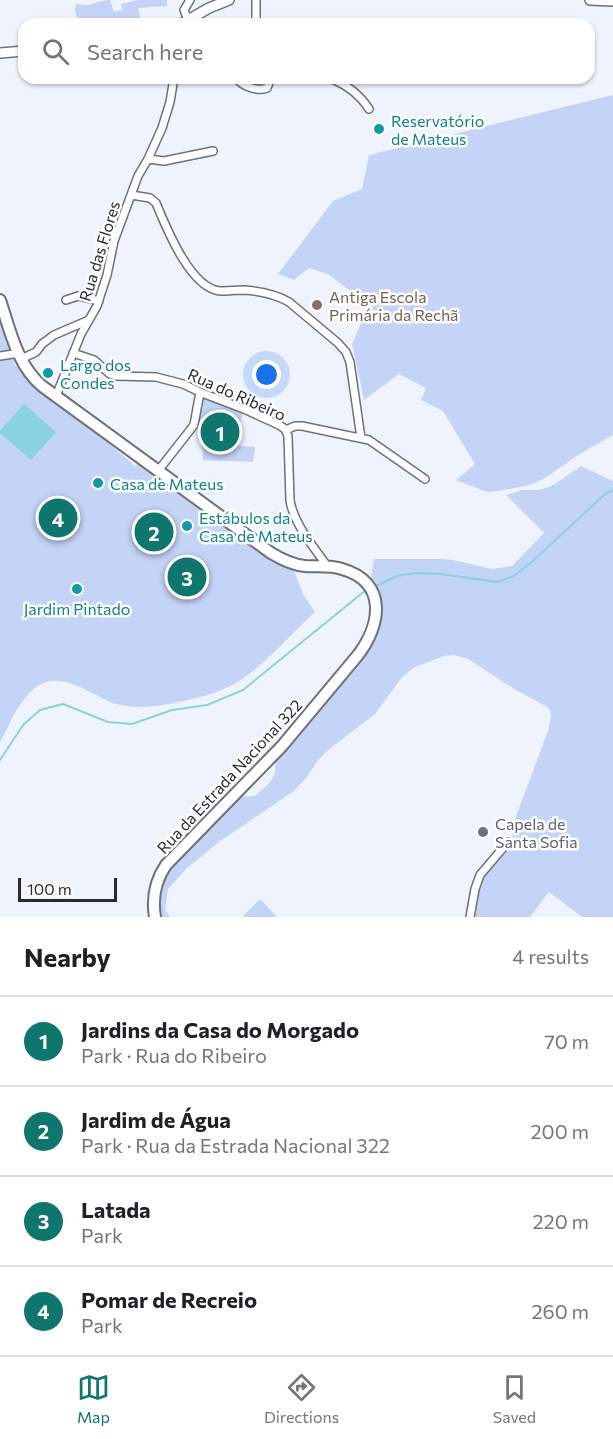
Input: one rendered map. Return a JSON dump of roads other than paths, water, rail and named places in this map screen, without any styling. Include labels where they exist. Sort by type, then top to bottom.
[{"type":"main road","points":[[192,18],[229,0]]},
{"type":"main road","points":[[590,0],[613,1]]},
{"type":"main road","points":[[0,53],[18,52]]},
{"type":"main road","name":"Rua da Estrada Nacional 322","points":[[0,300],[20,356],[34,379],[278,557],[298,565],[327,566],[348,570],[369,587],[375,601],[376,615],[364,648],[282,746],[165,865],[157,883],[154,903],[155,917]]},
{"type":"street","points":[[185,18],[184,10],[190,0]]},
{"type":"street","points":[[256,0],[256,18]]},
{"type":"street","name":"Rua das Flores","points":[[56,396],[83,330],[99,301],[114,241],[140,172],[167,114],[174,84]]},
{"type":"street","points":[[244,84],[262,90],[269,84]]},
{"type":"street","points":[[341,84],[363,100],[369,109]]},
{"type":"street","points":[[148,159],[164,161],[213,151]]},
{"type":"street","points":[[131,195],[154,200],[176,247],[191,269],[208,287],[222,291],[257,292],[281,298],[344,349],[349,359],[361,438]]},
{"type":"street","points":[[66,300],[78,296],[99,301]]},
{"type":"street","points":[[0,356],[35,353],[52,336],[89,320]]},
{"type":"street","name":"Rua do Ribeiro","points":[[73,353],[94,360],[110,374],[116,376],[162,378],[181,383],[246,410],[286,430],[289,443],[291,507],[302,529],[327,566]]},
{"type":"street","points":[[158,471],[195,423],[200,392]]},
{"type":"street","points":[[286,430],[302,426],[361,438],[376,444],[425,478]]},
{"type":"street","points":[[470,917],[480,876],[508,842]]},
{"type":"waterway","points":[[374,587],[397,576],[416,573],[498,582],[514,576],[605,494],[613,490]]},
{"type":"waterway","points":[[0,760],[23,725],[40,710],[63,704],[108,722],[132,724],[172,710],[207,705],[243,690],[366,590]]},
{"type":"place","name":"Reservatório de Mateus","points":[[379,129]]},
{"type":"place","name":"Antiga Escola Primária da Rechã","points":[[317,305]]},
{"type":"place","name":"Largo dos Condes","points":[[48,373]]},
{"type":"place","name":"Jardins da Casa do Morgado","points":[[220,432]]},
{"type":"place","name":"Casa de Mateus","points":[[98,483]]},
{"type":"place","name":"Pomar de Recreio","points":[[58,518]]},
{"type":"place","name":"Estábulos da Casa de Mateus","points":[[187,526]]},
{"type":"place","name":"Jardim de Água","points":[[154,532]]},
{"type":"place","name":"Latada","points":[[187,577]]},
{"type":"place","name":"Jardim Pintado","points":[[77,589]]},
{"type":"place","name":"Capela de Santa Sofia","points":[[483,832]]}]
